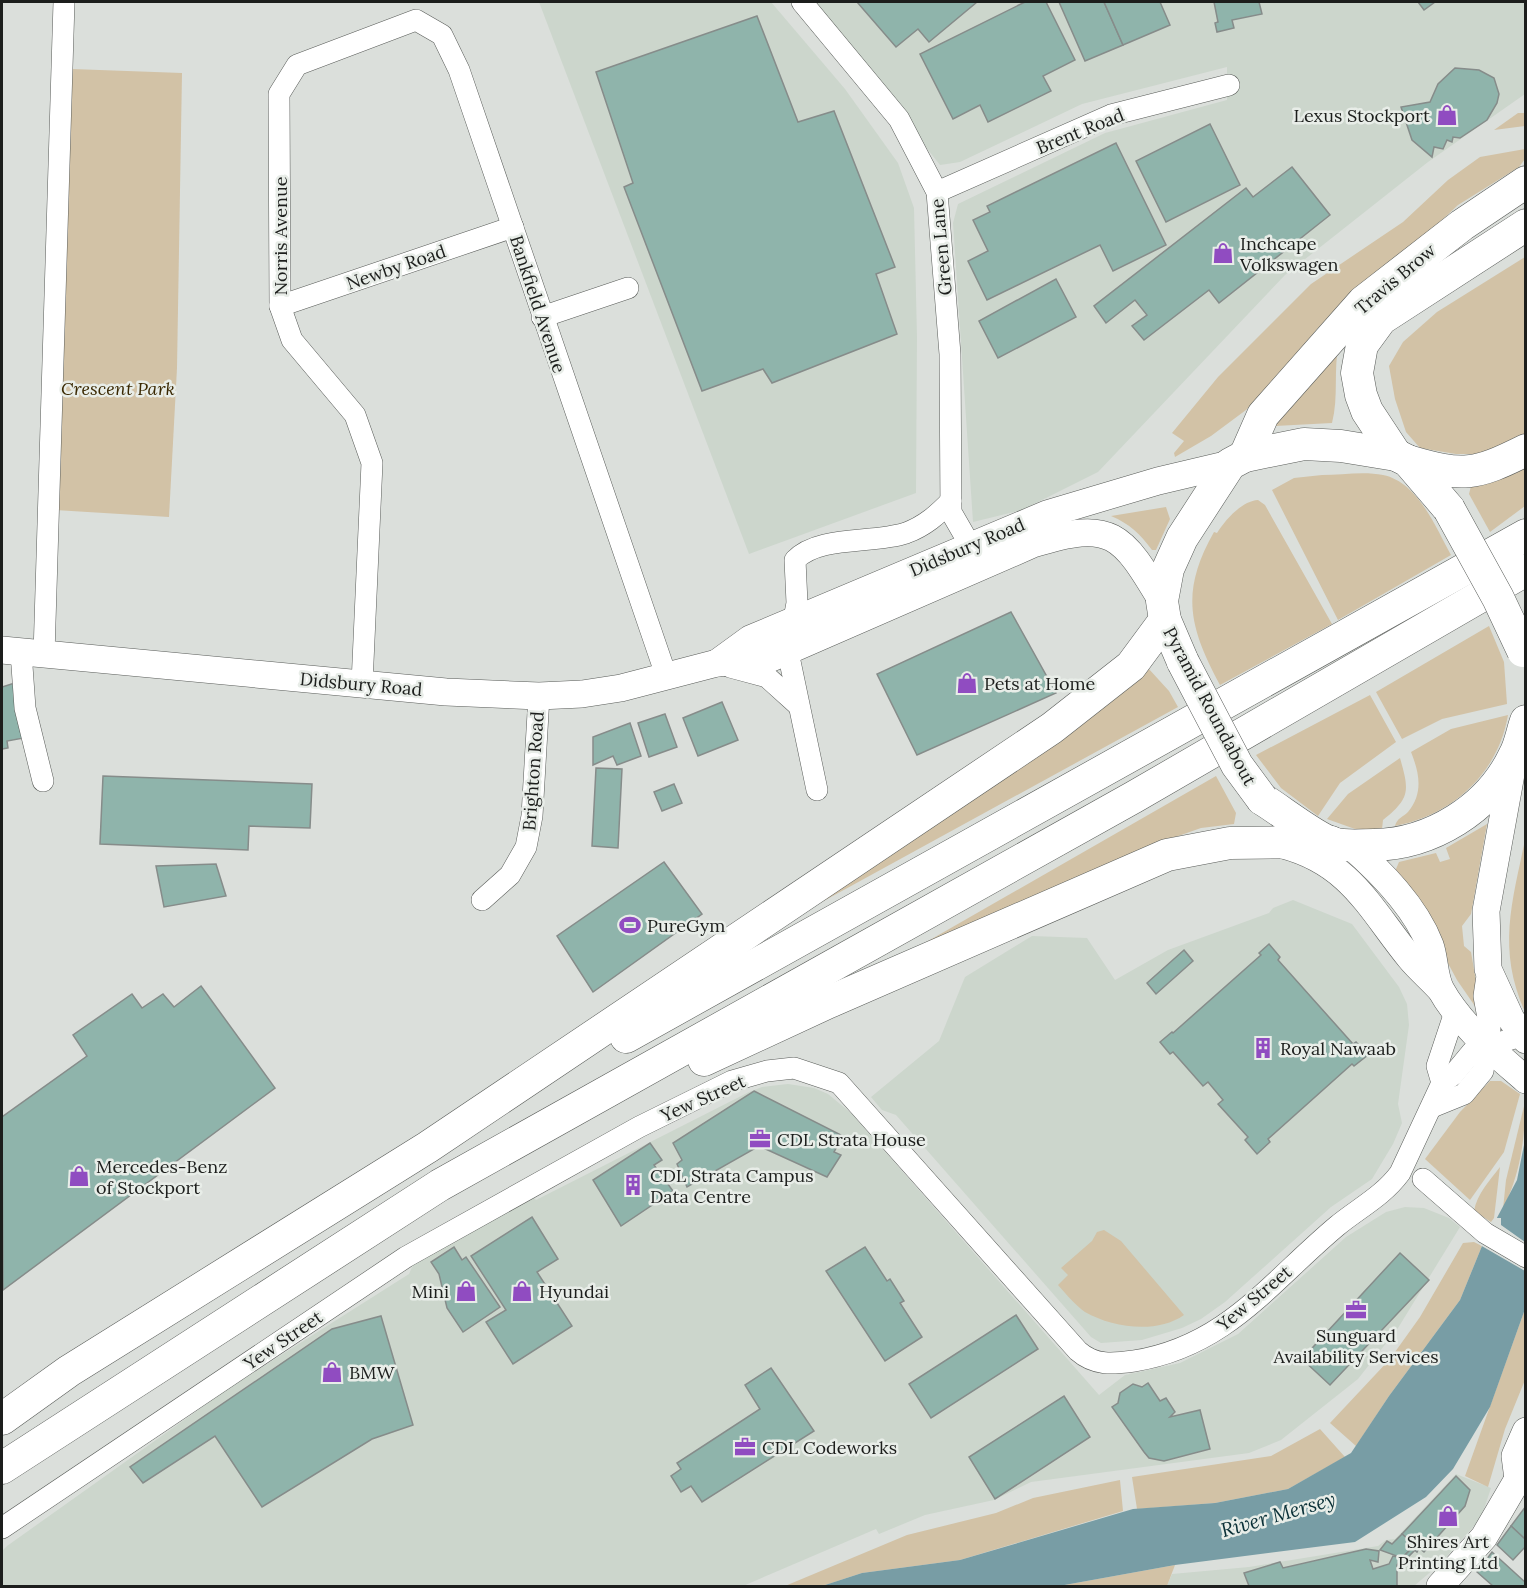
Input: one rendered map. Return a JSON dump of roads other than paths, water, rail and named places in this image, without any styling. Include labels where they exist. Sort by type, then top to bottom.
[{"type":"highway","name":"Travis Brow","points":[[1238,460],[1263,415],[1363,302],[1462,225],[1526,182]]},
{"type":"highway","name":"Travis Brow","points":[[1402,458],[1367,411],[1361,395],[1357,373],[1362,345],[1381,319],[1526,225]]},
{"type":"highway","points":[[1238,460],[1304,444],[1341,446],[1402,458],[1456,473],[1476,472],[1526,450]]},
{"type":"highway","points":[[1402,458],[1449,509],[1498,598],[1524,659]]},
{"type":"highway","name":"Pyramid Roundabout","points":[[1238,460],[1182,538],[1168,569],[1164,611],[1183,662],[1237,765],[1262,799],[1340,844]]},
{"type":"highway","points":[[428,1146],[1526,535]]},
{"type":"highway","points":[[2,1468],[440,1185],[1134,797],[1526,570]]},
{"type":"highway","points":[[2,1419],[69,1371],[428,1146],[1052,728],[1131,666],[1164,611]]},
{"type":"highway","points":[[440,1185],[829,1002],[1144,863],[1167,855],[1230,843],[1405,842],[1454,822],[1498,781],[1515,756],[1526,721]]},
{"type":"main road","name":"Didsbury Road","points":[[717,663],[750,639],[1047,514],[1107,495],[1238,460]]},
{"type":"main road","name":"Didsbury Road","points":[[22,653],[446,692],[538,696],[611,690],[667,678],[717,663],[767,660],[931,586],[1033,544],[1062,535],[1095,531],[1115,539],[1128,548],[1164,611]]},
{"type":"main road","points":[[1515,756],[1486,910],[1488,969],[1523,1038]]},
{"type":"main road","points":[[1260,843],[1310,854],[1335,869],[1374,907],[1411,959],[1448,999],[1477,1037],[1486,1059],[1524,1079]]},
{"type":"main road","points":[[1340,844],[1391,885],[1414,917],[1430,945],[1448,999]]},
{"type":"main road","points":[[1440,1587],[1484,1537],[1522,1475],[1515,1456],[1526,1431]]},
{"type":"street","points":[[42,781],[25,708],[22,653],[64,2]]},
{"type":"street","name":"Green Lane","points":[[802,2],[899,119],[937,192],[950,354],[951,501],[955,522],[970,545]]},
{"type":"street","name":"Bankfield Avenue","points":[[342,46],[416,20],[442,35],[459,70],[667,678]]},
{"type":"street","name":"Norris Avenue","points":[[342,46],[297,65],[279,94],[280,306],[292,340],[355,415],[372,463],[362,684]]},
{"type":"street","name":"Brent Road","points":[[937,192],[1111,115],[1229,85]]},
{"type":"street","name":"Newby Road","points":[[280,306],[513,228]]},
{"type":"street","points":[[542,317],[628,288]]},
{"type":"street","points":[[817,790],[788,652],[797,603],[795,560],[810,548],[904,533],[929,523],[951,501]]},
{"type":"street","points":[[717,663],[767,677],[798,705]]},
{"type":"street","name":"Brighton Road","points":[[482,900],[510,875],[522,856],[528,839],[538,696]]},
{"type":"street","points":[[1432,1107],[1464,1094],[1486,1059],[1490,1029],[1484,996],[1488,969]]},
{"type":"street","name":"Yew Street","points":[[1442,1083],[1437,1066],[1448,999]]},
{"type":"street","name":"Yew Street","points":[[2,1528],[406,1257],[639,1127],[732,1081],[766,1071],[794,1068],[839,1083],[1078,1351],[1094,1362],[1110,1364],[1178,1350],[1232,1320],[1339,1224],[1375,1200],[1393,1183],[1442,1083],[1453,1075],[1472,1053],[1486,1059],[1523,1038]]},
{"type":"street","points":[[1423,1179],[1485,1233],[1526,1257]]},
{"type":"water","name":"River Mersey","points":[[1525,1140],[1525,1309],[1490,1407],[1453,1469],[1426,1497],[1355,1542],[1175,1565],[1059,1586],[822,1586],[862,1573],[960,1560],[1133,1509],[1215,1503],[1288,1489],[1351,1453],[1389,1396],[1460,1300],[1482,1246],[1517,1180]]},
{"type":"place","name":"Lexus Stockport","points":[[1447,115]]},
{"type":"place","name":"Inchcape Volkswagen","points":[[1223,253]]},
{"type":"place","name":"Pets at Home","points":[[967,683]]},
{"type":"place","name":"PureGym","points":[[630,925]]},
{"type":"place","name":"Royal Nawaab","points":[[1263,1048]]},
{"type":"place","name":"CDL Strata House","points":[[760,1139]]},
{"type":"place","name":"Mercedes-Benz of Stockport","points":[[79,1176]]},
{"type":"place","name":"CDL Strata Campus Data Centre","points":[[633,1185]]},
{"type":"place","name":"Mini","points":[[466,1291]]},
{"type":"place","name":"Hyundai","points":[[522,1291]]},
{"type":"place","name":"Sunguard Availability Services","points":[[1356,1310]]},
{"type":"place","name":"BMW","points":[[332,1372]]},
{"type":"place","name":"CDL Codeworks","points":[[745,1447]]},
{"type":"place","name":"Shires Art Printing Ltd","points":[[1448,1516]]},
{"type":"park label","name":"Crescent Park","points":[[118,388]]}]
